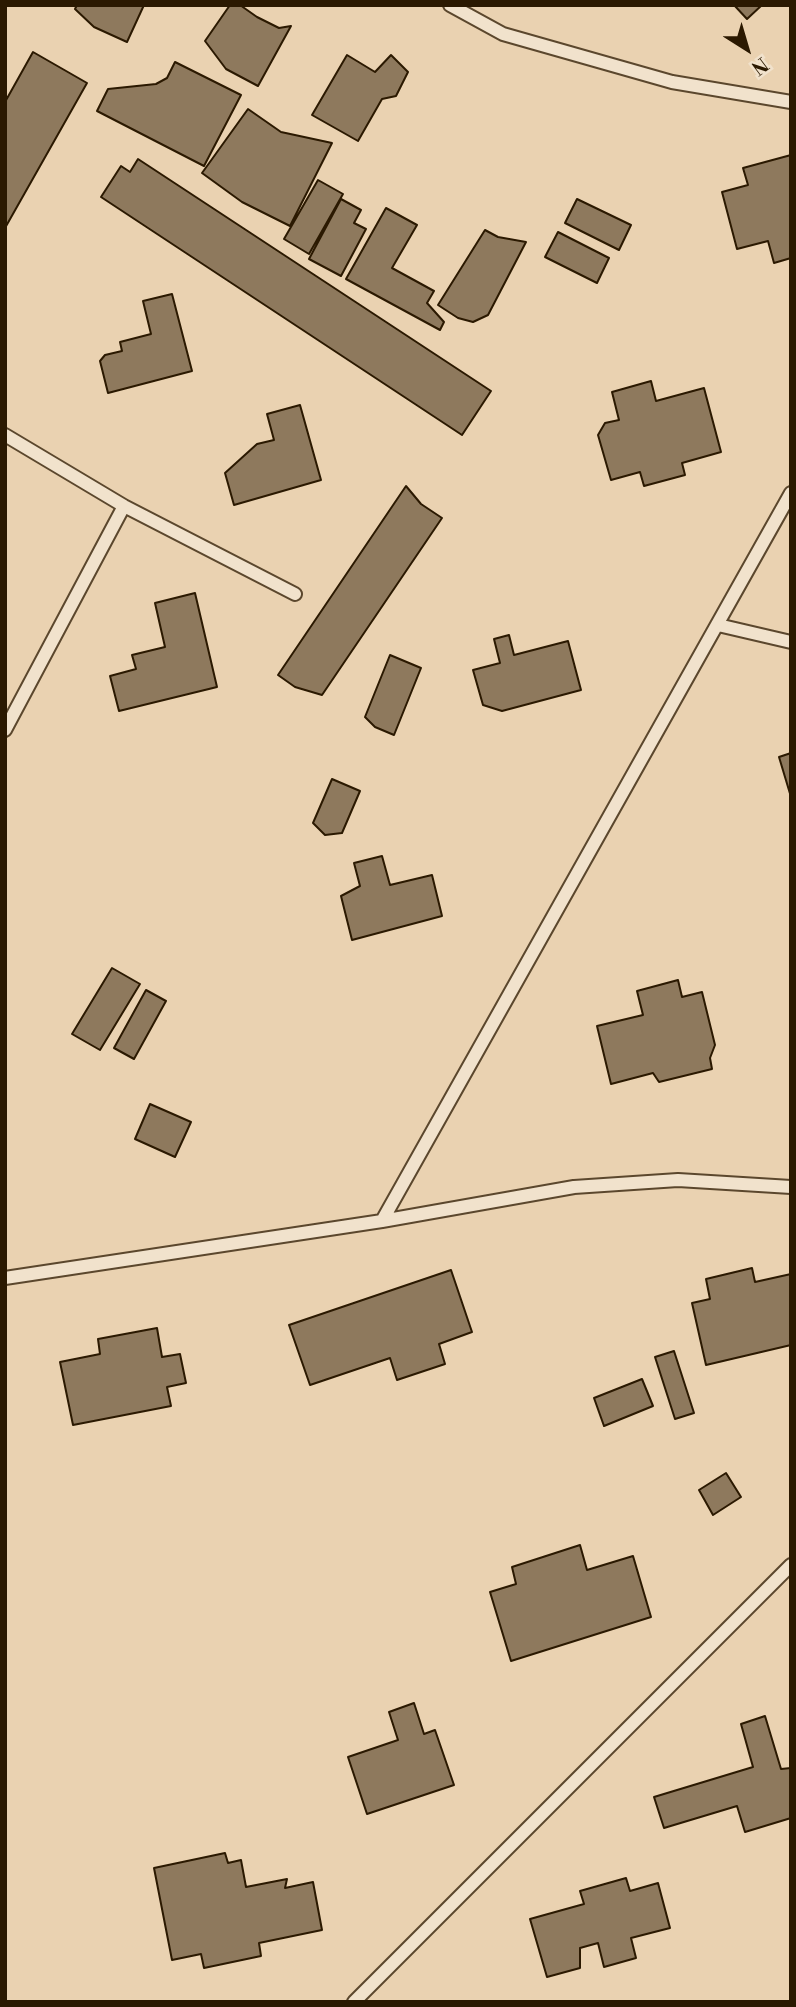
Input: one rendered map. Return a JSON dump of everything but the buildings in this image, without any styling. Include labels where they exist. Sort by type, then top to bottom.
[{"type":"lane","points":[[450,5],[503,34],[671,82],[791,102]]},
{"type":"lane","points":[[5,435],[124,506],[295,594]]},
{"type":"lane","points":[[382,1221],[791,493]]},
{"type":"lane","points":[[5,730],[124,506]]},
{"type":"lane","points":[[718,625],[791,642]]},
{"type":"lane","points":[[5,1278],[382,1221],[575,1187],[678,1180],[791,1187]]},
{"type":"lane","points":[[354,2002],[791,1564]]}]
